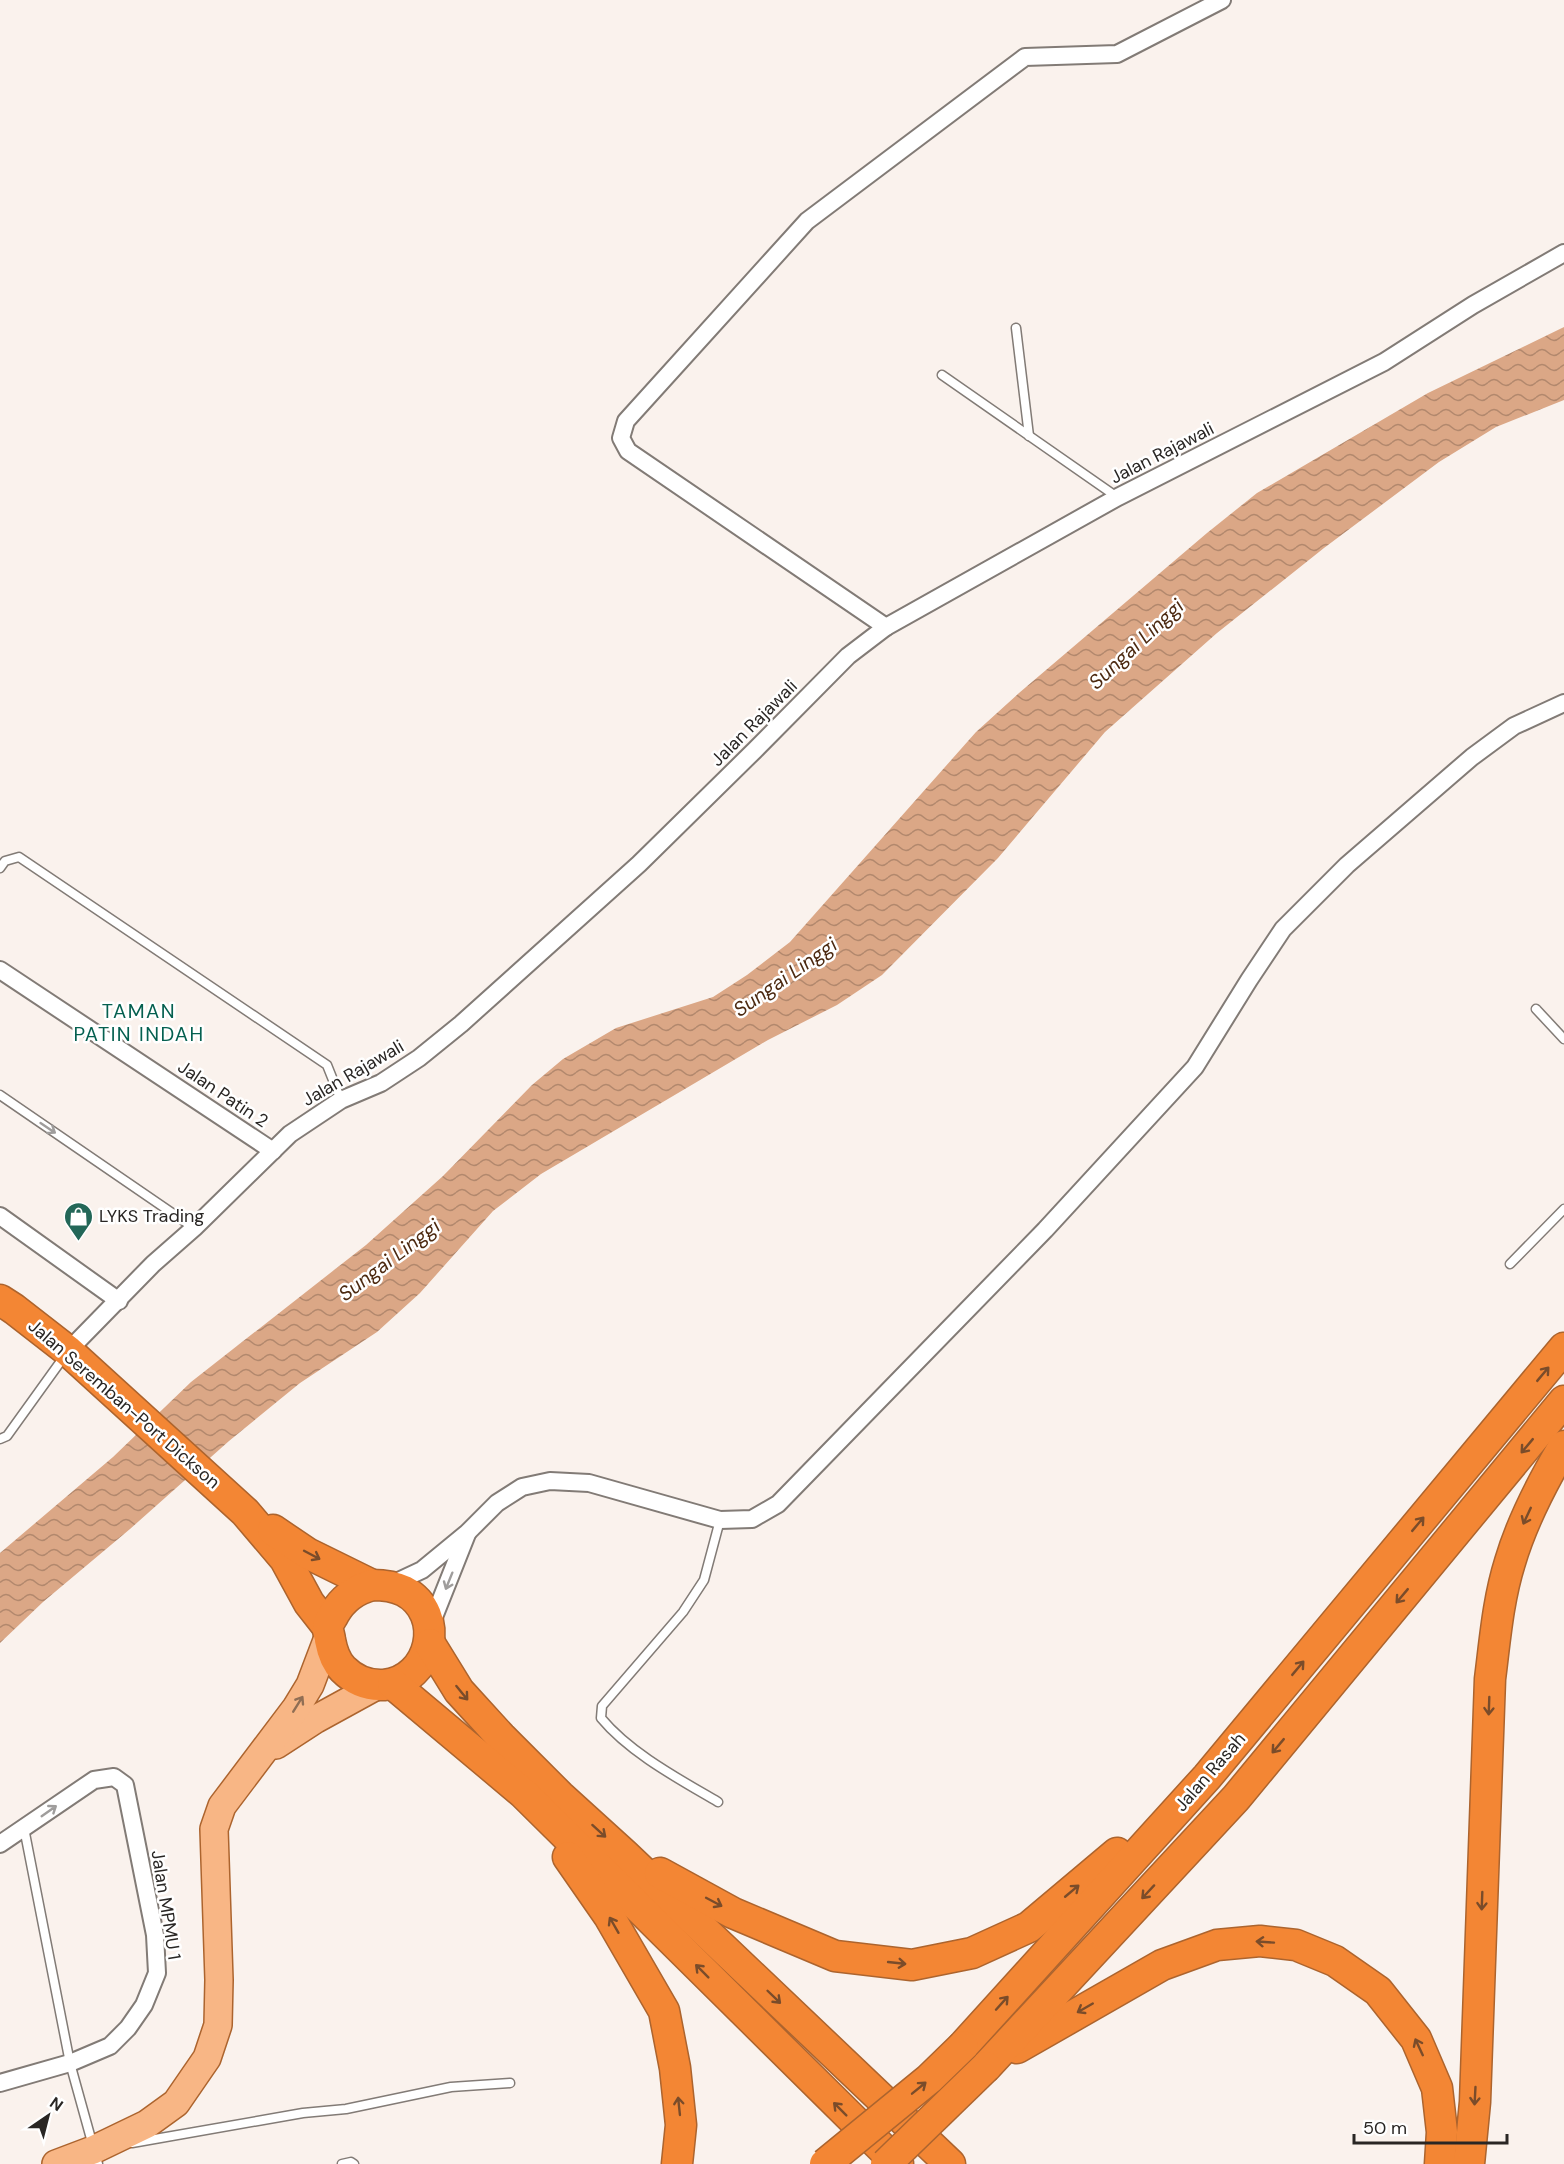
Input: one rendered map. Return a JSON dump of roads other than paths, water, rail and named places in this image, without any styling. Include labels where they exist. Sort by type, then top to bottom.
[{"type":"highway","name":"Jalan Seremban-Port Dickson","points":[[0,1300],[68,1351],[245,1512],[285,1559],[309,1603],[328,1630]]},
{"type":"highway","name":"Jalan Rasah","points":[[825,2164],[929,2079],[963,2046],[1207,1777],[1564,1348]]},
{"type":"highway","name":"Jalan Rasah","points":[[886,2164],[986,2067],[1236,1798],[1564,1401]]},
{"type":"highway","points":[[1469,2164],[1475,2102],[1490,1679],[1497,1619],[1509,1563],[1524,1520],[1564,1446]]},
{"type":"highway","name":"Jalan Seremban-Port Dickson","points":[[245,1512],[307,1553],[381,1585]]},
{"type":"highway","points":[[430,1636],[425,1657],[417,1669],[406,1678],[385,1685],[363,1682],[350,1675],[339,1664],[332,1650],[328,1630],[337,1608],[346,1597],[359,1589],[381,1585],[404,1591],[416,1600],[425,1613],[430,1636],[459,1690],[501,1737],[560,1796],[950,2164]]},
{"type":"highway","points":[[385,1685],[523,1793],[898,2164]]},
{"type":"highway","points":[[625,1855],[733,1913],[835,1956],[912,1965],[972,1953],[1029,1927],[1207,1777]]},
{"type":"highway","points":[[523,1793],[609,1916],[664,2011],[675,2068],[681,2125],[677,2164]]},
{"type":"highway","points":[[986,2067],[1082,2009],[1162,1965],[1217,1945],[1260,1941],[1296,1945],[1335,1961],[1378,1991],[1416,2039],[1437,2088],[1442,2132],[1440,2164]]},
{"type":"main road","points":[[56,2164],[95,2157],[147,2124],[176,2103],[207,2058],[218,2025],[219,1980],[214,1829],[222,1806],[296,1708],[310,1685],[328,1630]]},
{"type":"main road","points":[[264,1751],[316,1719],[385,1685]]},
{"type":"street","points":[[886,627],[628,451],[621,438],[626,421],[807,221],[1025,57],[1117,54],[1222,0]]},
{"type":"street","name":"Jalan Rajawali","points":[[68,1351],[153,1264],[194,1228],[290,1134],[341,1100],[381,1083],[419,1058],[461,1024],[639,864],[848,656],[886,627],[1118,497],[1384,362],[1473,305],[1564,253]]},
{"type":"street","points":[[381,1585],[422,1570],[467,1533],[497,1503],[522,1487],[550,1481],[589,1483],[720,1520],[752,1519],[778,1504],[1045,1230],[1195,1066],[1283,929],[1347,865],[1472,758],[1514,726],[1564,703]]},
{"type":"street","name":"Jalan Patin 2","points":[[0,970],[273,1151]]},
{"type":"street","points":[[0,1216],[119,1300]]},
{"type":"street","points":[[430,1636],[467,1533]]},
{"type":"street","name":"Jalan MPMU 1","points":[[0,2083],[70,2063],[110,2046],[128,2028],[144,2006],[157,1973],[155,1935],[125,1785],[114,1777],[94,1780],[24,1828]]},
{"type":"street","points":[[0,1844],[24,1828]]},
{"type":"lane","points":[[1016,327],[1029,436]]},
{"type":"lane","points":[[942,375],[1118,497]]},
{"type":"lane","points":[[0,868],[5,861],[19,857],[327,1065],[341,1100]]},
{"type":"lane","points":[[1536,1009],[1564,1039]]},
{"type":"lane","points":[[0,1095],[194,1228]]},
{"type":"lane","points":[[1510,1264],[1564,1209]]},
{"type":"lane","points":[[0,1439],[7,1436],[68,1351]]},
{"type":"lane","points":[[718,1802],[656,1763],[612,1731],[601,1718],[602,1706],[683,1612],[704,1580],[720,1520]]},
{"type":"lane","points":[[24,1828],[70,2063],[95,2157],[303,2113],[346,2109],[451,2087],[510,2084]]},
{"type":"lane","points":[[342,2164],[351,2162],[354,2164]]},
{"type":"water","name":"Sungai Linggi","points":[[1564,327],[1564,400],[1496,427],[1439,462],[1324,548],[1217,633],[1105,732],[998,858],[882,975],[837,1005],[768,1040],[541,1174],[493,1211],[420,1293],[377,1332],[300,1383],[229,1441],[43,1602],[0,1643],[0,1553],[113,1457],[191,1382],[366,1245],[443,1176],[532,1085],[563,1059],[616,1028],[713,997],[747,975],[790,942],[976,732],[1207,533],[1257,493],[1428,393]]},
{"type":"place","name":"LYKS Trading","points":[[78,1242]]},
{"type":"district","name":"TAMAN PATIN INDAH","points":[[139,1022]]}]
